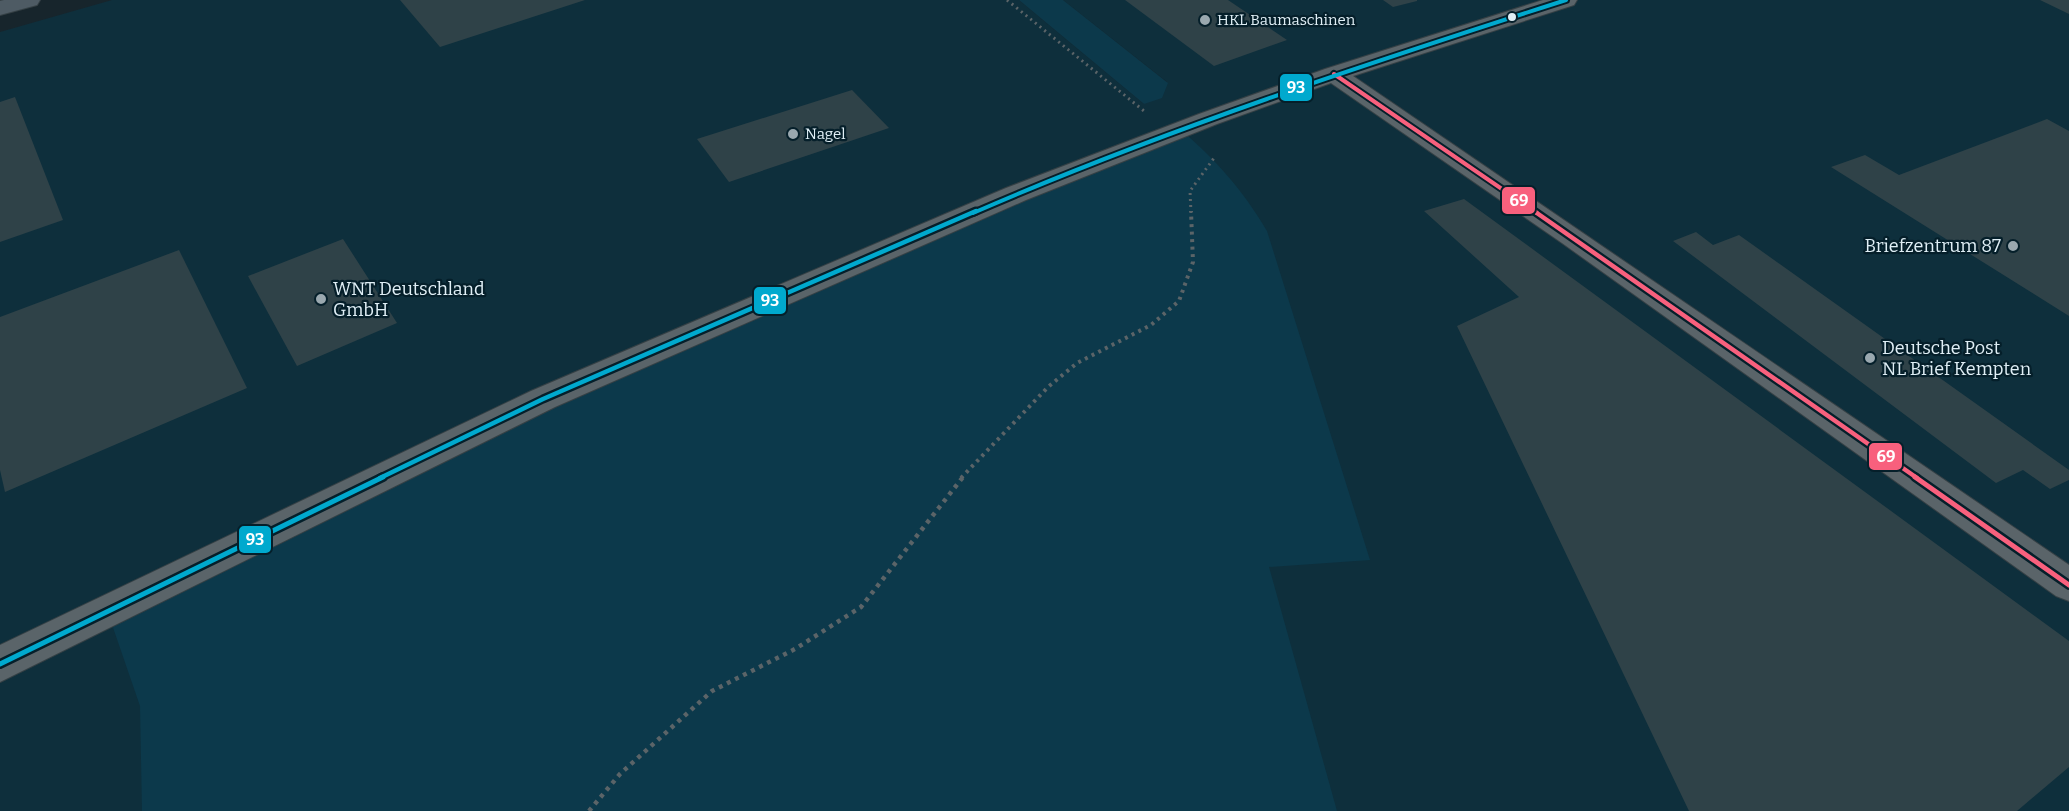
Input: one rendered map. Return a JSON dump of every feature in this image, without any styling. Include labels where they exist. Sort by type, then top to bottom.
[{"type":"highway","points":[[0,8],[29,0]]},
{"type":"street","points":[[0,664],[543,399],[1016,194],[1169,134],[1334,74],[1566,0]]},
{"type":"street","points":[[1334,74],[1572,237],[2069,585]]},
{"type":"path","points":[[1007,0],[1169,134]]},
{"type":"path","points":[[589,811],[620,774],[712,691],[795,649],[861,607],[972,465],[1048,387],[1077,363],[1151,325],[1179,301],[1193,262],[1190,191],[1214,158]]},
{"type":"shaded area","points":[[112,0],[1019,0],[1144,104],[1167,82],[1063,0],[2069,0],[2069,811],[0,811],[0,32]]},
{"type":"shaded area","points":[[1019,0],[1063,0],[1168,83],[1162,98],[1144,104]]},
{"type":"shaded area","points":[[1181,130],[1228,176],[1267,231],[1370,560],[1269,567],[1337,811],[142,811],[140,706],[108,613],[543,399]]},
{"type":"building","points":[[400,0],[585,0],[440,47]]},
{"type":"building","name":"HKL Baumaschinen","points":[[1125,0],[1228,0],[1287,40],[1214,66]]},
{"type":"building","points":[[1383,0],[1417,0],[1417,1],[1393,7]]},
{"type":"building","points":[[2040,0],[2069,0],[2069,14]]},
{"type":"building","name":"Nagel","points":[[852,90],[889,128],[729,182],[697,139]]},
{"type":"building","points":[[15,97],[63,220],[0,242],[0,102]]},
{"type":"building","name":"Briefzentrum 87","points":[[2047,119],[2069,131],[2069,316],[1831,167],[1865,155],[1899,175]]},
{"type":"building","points":[[1464,199],[2069,641],[2069,767],[2017,811],[1689,811],[1457,326],[1519,297],[1424,211]]},
{"type":"building","name":"Deutsche Post NL Brief Kempten","points":[[1696,232],[1713,245],[1739,235],[2069,470],[2069,480],[2050,489],[2023,470],[1996,483],[1673,241]]},
{"type":"building","points":[[343,239],[397,323],[297,366],[248,276]]},
{"type":"building","points":[[179,250],[247,388],[5,492],[0,470],[0,317]]},
{"type":"transit line","name":"93","points":[[0,664],[543,399],[1016,194],[1208,119],[1334,74],[1566,0]]},
{"type":"transit line","name":"69","points":[[1334,74],[1572,237],[2069,585]]},
{"type":"place","name":"HKL Baumaschinen","points":[[1205,20]]},
{"type":"place","name":"Nagel","points":[[793,134]]},
{"type":"place","name":"Briefzentrum 87","points":[[2013,246]]},
{"type":"place","name":"WNT Deutschland GmbH","points":[[321,299]]},
{"type":"place","name":"Deutsche Post NL Brief Kempten","points":[[1870,358]]}]
